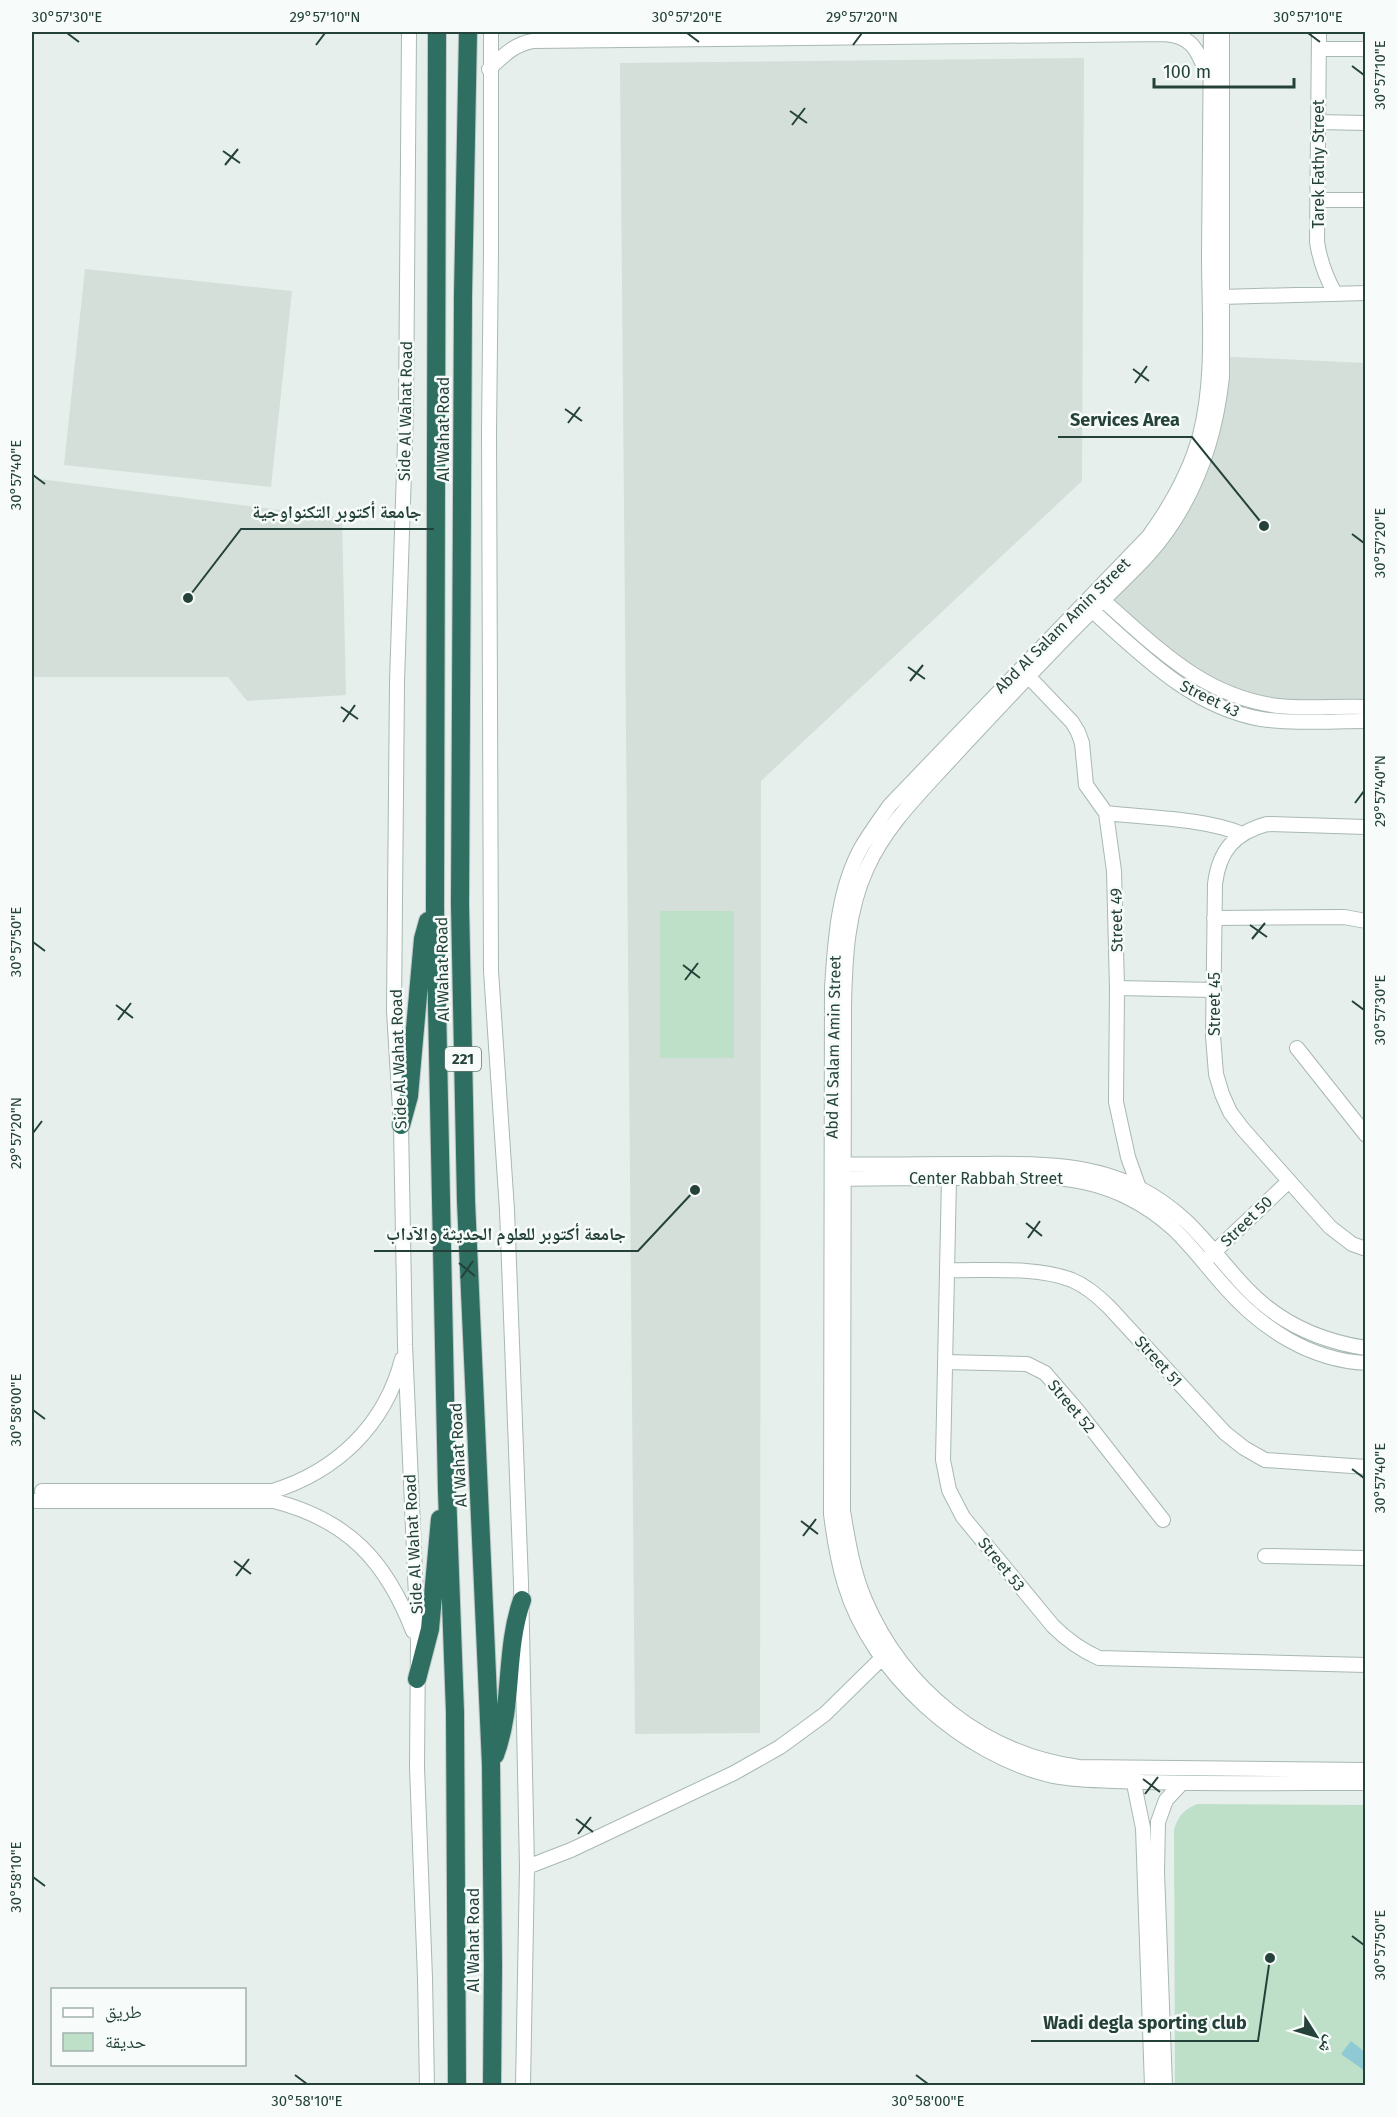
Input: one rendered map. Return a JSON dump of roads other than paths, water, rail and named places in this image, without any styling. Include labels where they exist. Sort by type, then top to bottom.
[{"type":"highway","name":"Al Wahat Road","points":[[437,32],[435,908],[447,1491],[455,1712],[457,2085]]},
{"type":"highway","name":"Al Wahat Road","points":[[468,32],[463,312],[460,904],[465,1189],[491,1765],[492,2085]]},
{"type":"highway","points":[[436,268],[441,274],[449,277],[456,277],[464,273]]},
{"type":"highway","points":[[436,315],[443,309],[451,307],[463,312]]},
{"type":"highway","points":[[401,1125],[409,1096],[423,939],[435,908]]},
{"type":"highway","points":[[417,1679],[430,1629],[437,1536],[447,1491]]},
{"type":"highway","points":[[491,1765],[503,1726],[511,1638],[522,1600]]},
{"type":"street","name":"Side Al Wahat Road","points":[[410,32],[406,411],[397,682],[394,1011],[401,1125],[405,1345],[418,1643],[417,1767],[427,2085]]},
{"type":"street","points":[[491,32],[489,69],[491,971],[507,1210],[522,1600],[527,1867],[523,2085]]},
{"type":"street","name":"Abd Al Salam Amin Street","points":[[1211,32],[1209,349],[1205,406],[1200,434],[1188,470],[1166,512],[1149,536],[1098,596],[908,783],[890,805],[861,849],[843,899],[834,950],[832,988],[838,1164],[834,1539],[845,1586],[854,1608],[882,1658],[902,1684],[933,1713],[967,1738],[1009,1761],[1031,1770],[1078,1780],[1132,1775],[1365,1783]]},
{"type":"street","name":"Abd Al Salam Amin Street","points":[[1098,596],[1149,554],[1166,532],[1191,490],[1206,458],[1219,405],[1222,377],[1222,32]]},
{"type":"street","name":"Tarek Fathy Street","points":[[1319,32],[1317,242],[1320,260],[1335,293]]},
{"type":"street","points":[[489,69],[510,49],[527,42],[655,35],[1181,34],[1196,49],[1210,82]]},
{"type":"street","points":[[1319,49],[1365,49]]},
{"type":"street","points":[[1318,122],[1365,123]]},
{"type":"street","points":[[1317,200],[1365,200]]},
{"type":"street","points":[[1221,297],[1365,293]]},
{"type":"street","name":"Street 43","points":[[1098,596],[1177,665],[1226,693],[1262,704],[1281,706],[1365,707]]},
{"type":"street","name":"Abd Al Salam Amin Street","points":[[838,1164],[845,975],[849,931],[859,889],[877,849],[902,812],[1028,676],[1087,607]]},
{"type":"street","name":"Street 43","points":[[1087,607],[1169,677],[1220,706],[1260,718],[1276,720],[1365,721]]},
{"type":"street","name":"Street 49","points":[[1028,676],[1072,722],[1078,732],[1082,743],[1086,785],[1106,813],[1114,860],[1117,988],[1116,1102],[1128,1157],[1139,1188]]},
{"type":"street","points":[[1106,813],[1206,824],[1242,834]]},
{"type":"street","name":"Street 45","points":[[1365,827],[1267,824],[1242,834],[1231,843],[1216,870],[1214,918],[1214,1054],[1216,1074],[1230,1112],[1288,1182],[1340,1237],[1365,1249]]},
{"type":"street","points":[[1214,918],[1344,917],[1365,921]]},
{"type":"street","points":[[1117,988],[1214,990]]},
{"type":"street","points":[[1297,1048],[1365,1135]]},
{"type":"street","name":"Center Rabbah Street","points":[[838,1164],[1052,1176],[1092,1183],[1146,1208],[1178,1232],[1245,1308],[1279,1335],[1319,1354],[1340,1360],[1365,1363]]},
{"type":"street","name":"Center Rabbah Street","points":[[838,1179],[949,1178],[979,1171],[1066,1166],[1104,1174],[1139,1188],[1173,1209],[1194,1227],[1245,1287],[1283,1318],[1327,1340],[1365,1348]]},
{"type":"street","name":"Street 53","points":[[949,1178],[943,1460],[945,1475],[952,1497],[963,1517],[1053,1626],[1082,1651],[1099,1658],[1365,1665]]},
{"type":"street","name":"Street 50","points":[[1204,1261],[1288,1182]]},
{"type":"street","name":"Street 51","points":[[947,1270],[1029,1272],[1051,1274],[1073,1280],[1093,1292],[1109,1307],[1225,1433],[1244,1448],[1265,1460],[1365,1467]]},
{"type":"street","points":[[32,1491],[273,1491],[288,1486],[331,1464],[366,1432],[391,1391],[405,1345]]},
{"type":"street","name":"Street 52","points":[[945,1362],[1027,1364],[1045,1373],[1163,1520]]},
{"type":"street","name":"Abd Al Salam Amin Street","points":[[836,1489],[864,1598],[896,1655],[925,1689],[973,1728],[1013,1750],[1057,1764],[1103,1768],[1182,1783],[1199,1776],[1365,1770]]},
{"type":"street","points":[[32,1501],[273,1501],[302,1510],[341,1530],[374,1560],[399,1597],[418,1643]]},
{"type":"street","points":[[1265,1556],[1365,1558]]},
{"type":"street","points":[[527,1867],[571,1850],[734,1773],[780,1747],[825,1714],[882,1658]]},
{"type":"street","points":[[1132,1775],[1142,1816],[1151,1872],[1165,2085]]},
{"type":"street","points":[[1152,2085],[1151,1872],[1161,1811],[1173,1791],[1182,1783]]},
{"type":"water","points":[[1351,2041],[1365,2052],[1365,2071],[1341,2054]]},
{"type":"place","name":"Services Area","points":[[1264,526]]},
{"type":"place","name":"جامعة أكتوبر التكنواوجية","points":[[188,598]]},
{"type":"place","name":"جامعة أكتوبر للعلوم الحديثة والآداب","points":[[695,1190]]},
{"type":"place","name":"Wadi degla sporting club","points":[[1270,1958]]}]
